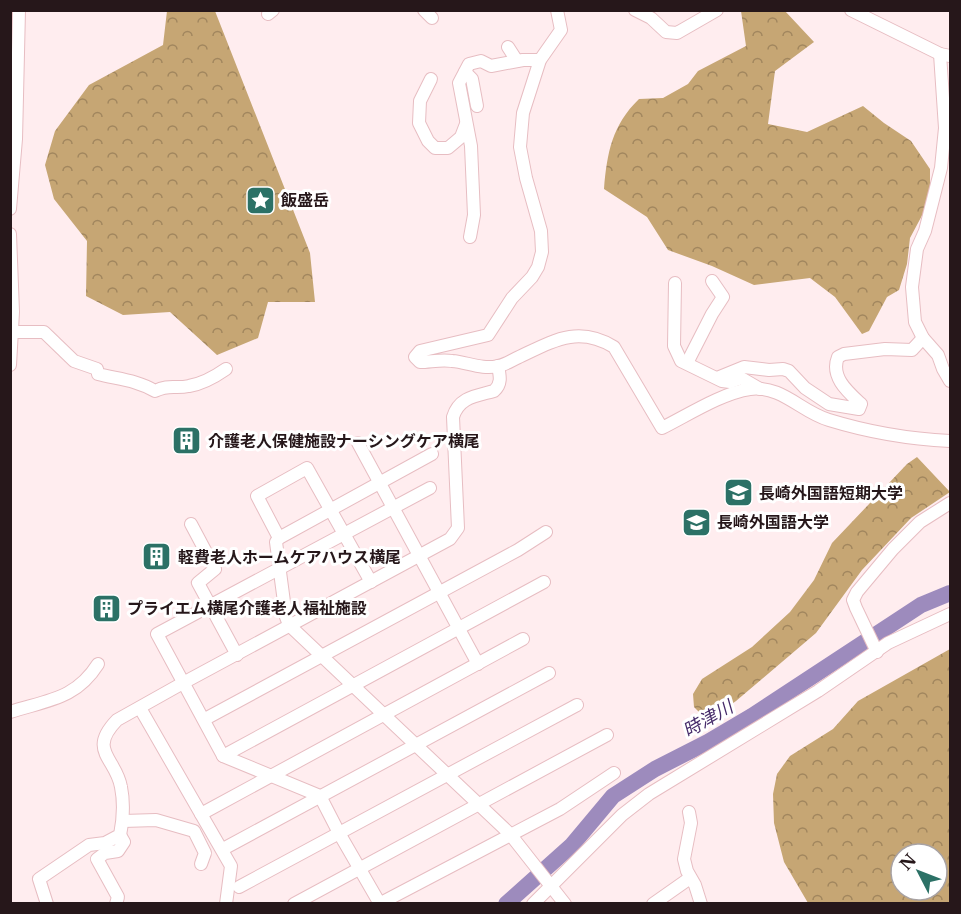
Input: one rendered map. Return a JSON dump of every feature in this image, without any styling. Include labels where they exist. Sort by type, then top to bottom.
[{"type":"street","points":[[10,209],[16,139],[19,10]]},
{"type":"street","points":[[557,10],[561,30],[540,60],[523,113],[520,147],[541,231],[542,252],[538,267],[532,277],[512,298],[488,336],[420,351],[415,357],[420,362],[451,360],[474,366],[498,366],[572,335],[585,336],[614,347],[662,429],[732,393],[760,389]]},
{"type":"street","points":[[635,10],[651,18],[666,32],[676,33],[717,10]]},
{"type":"street","points":[[851,10],[945,55],[948,132],[925,231],[916,249],[912,287],[915,322],[922,338],[938,355],[951,381]]},
{"type":"street","points":[[508,47],[517,62]]},
{"type":"street","points":[[470,237],[474,215],[471,146],[459,83],[470,64],[475,62],[481,61],[491,66],[540,60]]},
{"type":"street","points":[[465,72],[472,79],[477,106]]},
{"type":"street","points":[[431,79],[420,101],[418,123],[428,141],[435,148],[448,148],[461,137],[466,124]]},
{"type":"street","points":[[10,234],[12,313],[10,365]]},
{"type":"street","points":[[687,363],[712,314],[727,297],[712,281]]},
{"type":"street","points":[[675,283],[674,346],[681,361],[722,381],[730,382],[741,378],[760,389],[787,396],[808,411],[828,420],[904,438],[951,441]]},
{"type":"street","points":[[696,345],[699,318]]},
{"type":"street","points":[[12,332],[44,332],[74,361],[97,369],[98,374],[130,380],[155,391],[166,385],[189,386],[219,375],[226,369]]},
{"type":"street","points":[[717,378],[744,367],[783,369],[789,371],[805,388],[829,404],[859,409],[861,404],[837,375],[835,368],[838,357],[844,354],[885,349],[912,350],[922,338]]},
{"type":"street","points":[[116,903],[118,897],[97,859],[100,855],[117,851],[124,842],[120,835],[123,821],[121,786],[105,753],[103,740],[110,728],[117,720],[183,683],[450,539],[458,528],[453,417],[459,404],[465,399],[494,392],[501,378],[498,366]]},
{"type":"street","points":[[358,443],[478,664]]},
{"type":"street","points":[[432,454],[279,538],[276,542],[286,617],[289,625],[510,834],[565,903]]},
{"type":"street","points":[[279,538],[257,496],[307,468],[371,582]]},
{"type":"street","points":[[430,488],[157,634],[223,756],[320,796],[380,903],[560,809],[614,774]]},
{"type":"street","points":[[877,652],[853,600],[893,549],[920,522],[951,503]]},
{"type":"street","points":[[191,524],[215,569],[198,583],[237,655]]},
{"type":"street","points":[[205,719],[546,532]]},
{"type":"street","points":[[223,756],[543,582]]},
{"type":"street","points":[[533,903],[622,815],[649,794],[818,691],[888,643],[951,614]]},
{"type":"street","points":[[201,814],[523,639]]},
{"type":"street","points":[[10,712],[74,691],[90,677],[98,664]]},
{"type":"street","points":[[223,849],[549,673]]},
{"type":"street","points":[[214,903],[339,832],[578,705]]},
{"type":"street","points":[[140,708],[223,849],[231,866],[231,894]]},
{"type":"street","points":[[294,903],[607,735]]},
{"type":"street","points":[[689,812],[691,823],[684,859],[700,903]]},
{"type":"street","points":[[123,821],[156,820],[194,831],[205,853],[201,864]]},
{"type":"street","points":[[47,903],[39,879],[89,845],[105,843],[120,835]]},
{"type":"street","points":[[654,903],[690,878]]},
{"type":"green space","points":[[167,11],[215,11],[310,253],[315,302],[268,302],[258,338],[217,355],[170,312],[123,315],[86,296],[87,241],[54,199],[45,165],[55,131],[89,85],[163,45]]},
{"type":"green space","points":[[741,11],[785,11],[814,42],[775,71],[768,124],[807,132],[863,106],[911,141],[930,169],[930,191],[926,208],[910,238],[907,264],[899,290],[887,297],[869,331],[862,334],[835,297],[810,278],[754,285],[668,250],[647,217],[604,189],[612,140],[630,109],[639,99],[663,98],[688,84],[698,71],[746,46]]},
{"type":"green space","points":[[917,457],[950,492],[911,518],[862,570],[816,633],[736,701],[718,714],[705,718],[694,707],[693,694],[702,679],[752,647],[790,612],[814,580],[832,543],[907,464]]},
{"type":"green space","points":[[950,649],[950,903],[808,903],[784,862],[774,823],[773,794],[777,774],[790,756],[833,729],[858,701]]},
{"type":"waterway","name":"時津川","points":[[506,904],[572,845],[613,796],[655,769],[752,716],[921,605],[950,593]]},
{"type":"place","name":"飯盛岳","points":[[260,200]]},
{"type":"place","name":"介護老人保健施設ナーシングケア横尾","points":[[187,441]]},
{"type":"place","name":"長崎外国語短期大学","points":[[738,493]]},
{"type":"place","name":"長崎外国語大学","points":[[696,522]]},
{"type":"place","name":"軽費老人ホームケアハウス横尾","points":[[157,557]]},
{"type":"place","name":"プライエム横尾介護老人福祉施設","points":[[106,608]]}]
